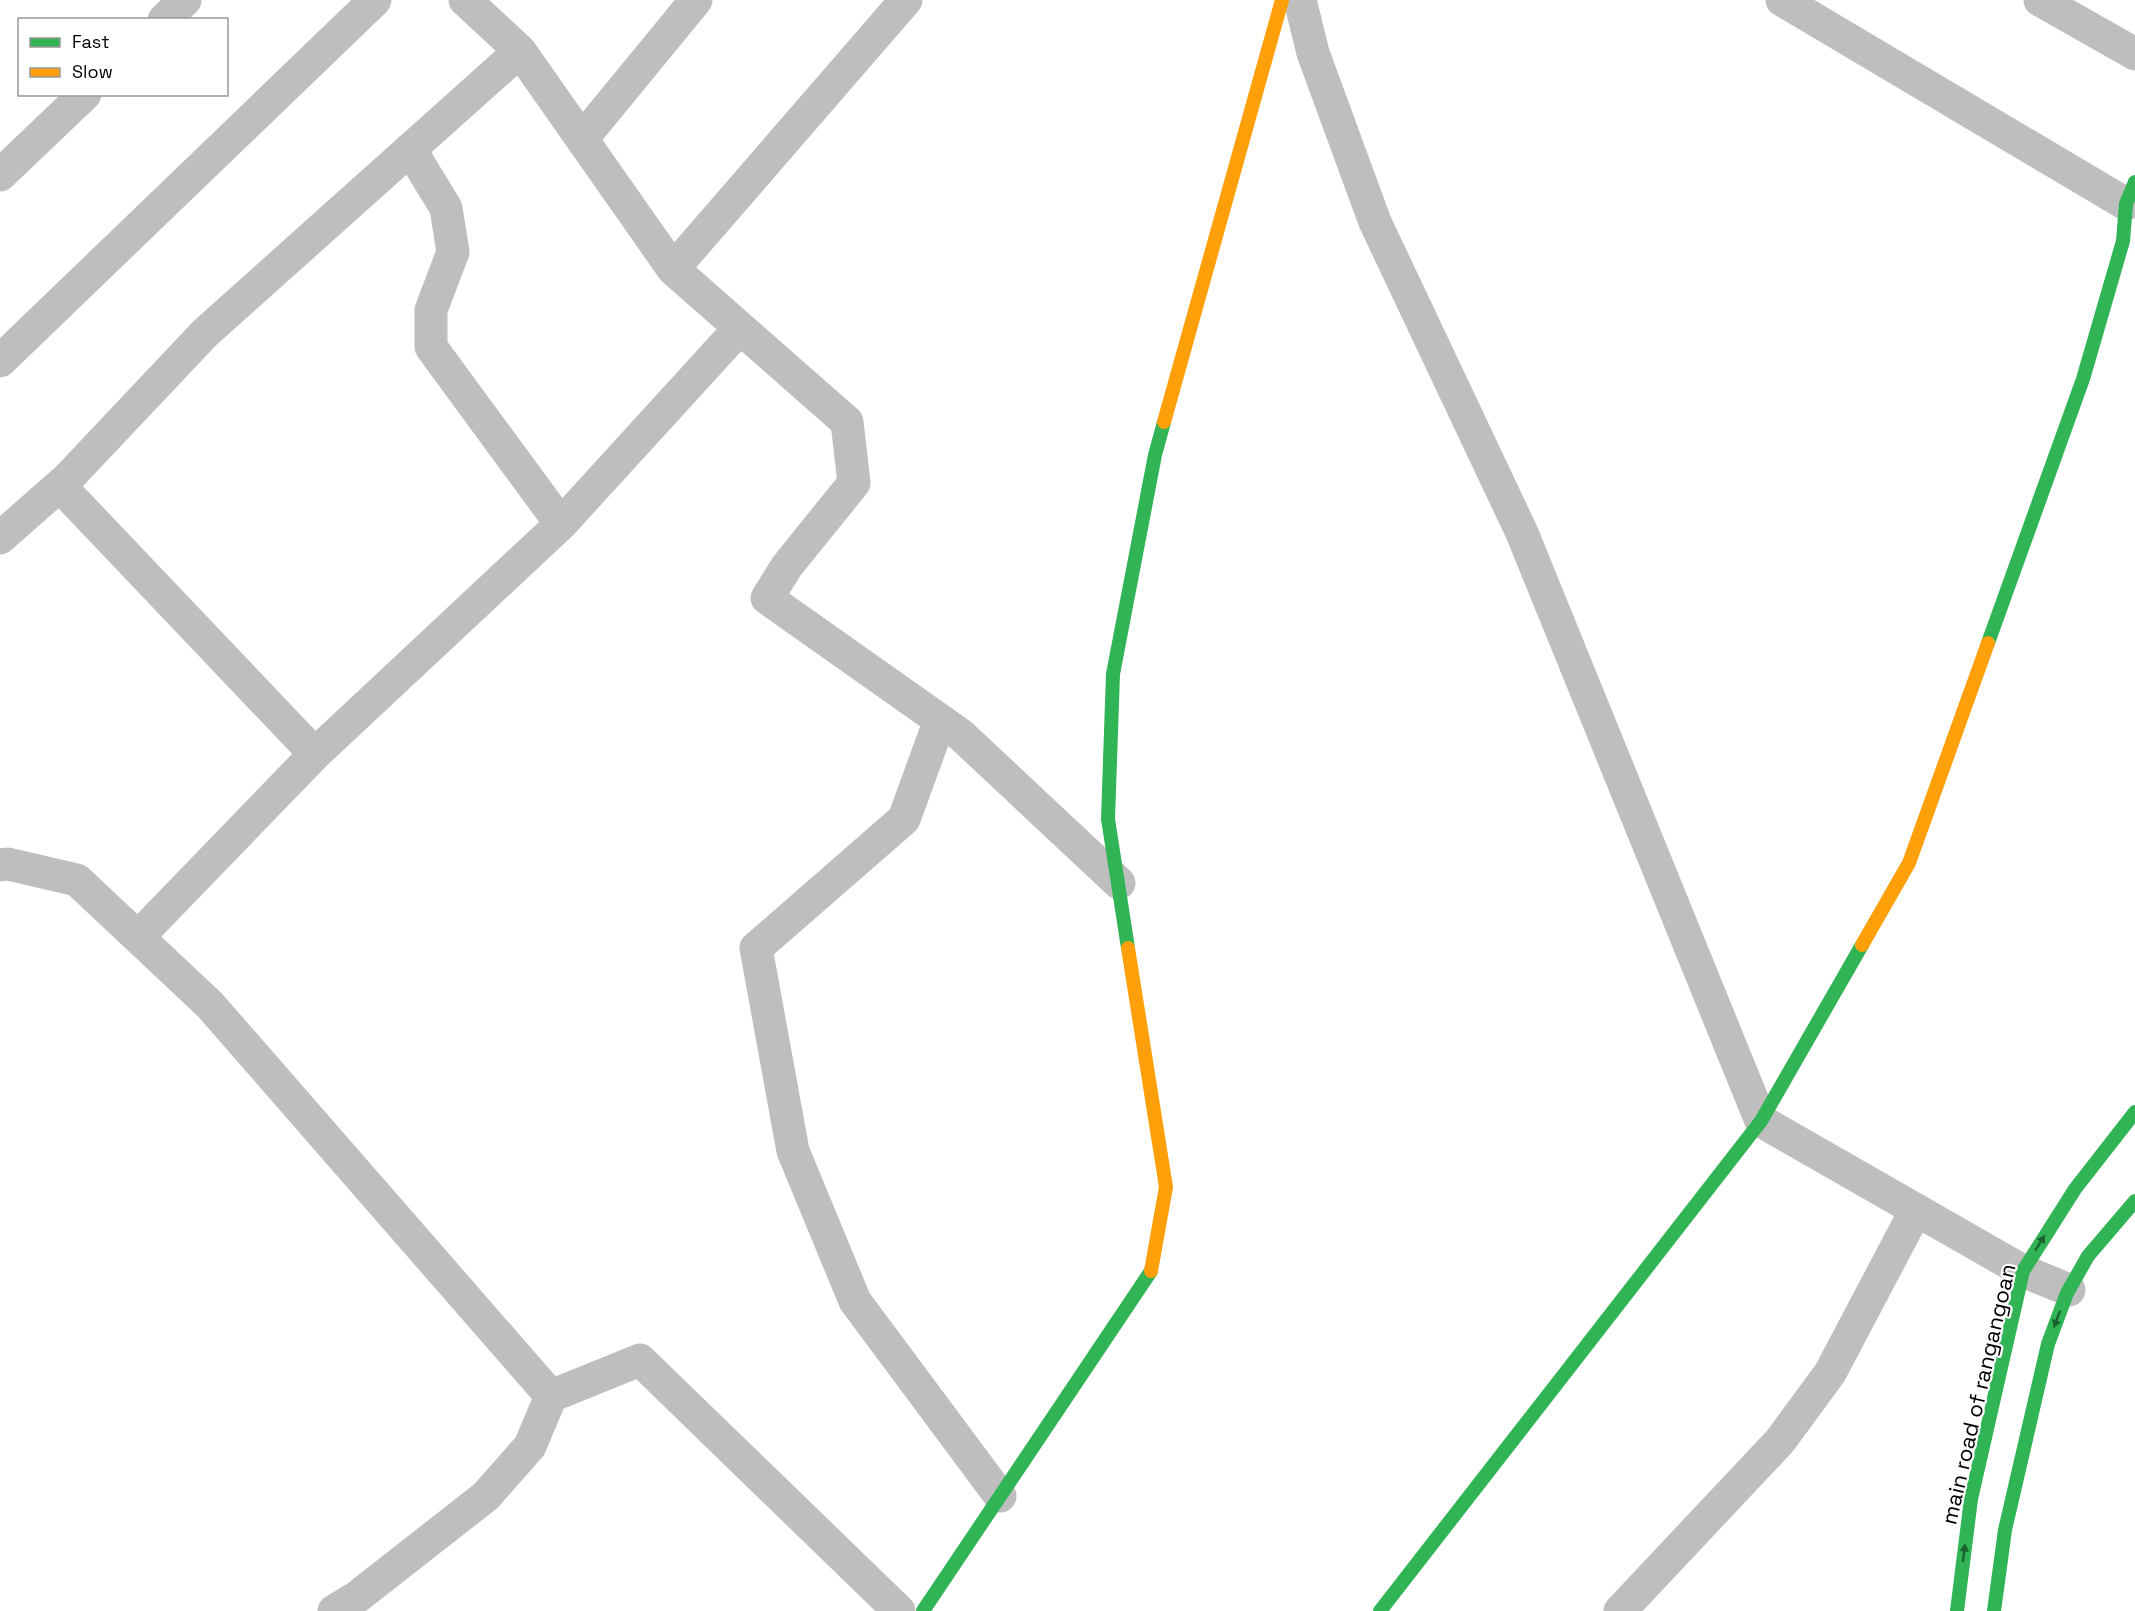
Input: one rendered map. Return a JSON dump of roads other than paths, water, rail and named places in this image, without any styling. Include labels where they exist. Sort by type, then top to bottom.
[{"type":"street","points":[[167,18],[185,0]]},
{"type":"street","points":[[0,361],[375,0]]},
{"type":"street","points":[[465,0],[520,51],[673,269],[847,422],[855,483],[787,566],[767,598],[961,735],[1119,883]]},
{"type":"street","points":[[582,139],[696,0]]},
{"type":"street","points":[[673,269],[906,0]]},
{"type":"street","points":[[1380,1611],[1761,1121],[1909,863],[2129,245],[2130,193],[1782,0]]},
{"type":"street","points":[[2040,0],[2135,54]]},
{"type":"street","points":[[923,1611],[1153,1269],[1166,1187],[1108,819],[1113,674],[1155,455],[1283,3]]},
{"type":"street","points":[[1283,3],[1312,53],[1375,222],[1522,533],[1761,1121],[2023,1271],[2069,1290]]},
{"type":"street","points":[[0,538],[60,486],[205,333],[520,51]]},
{"type":"street","points":[[0,175],[83,96]]},
{"type":"street","points":[[410,149],[446,208],[453,252],[431,310],[431,347],[561,524]]},
{"type":"street","points":[[138,938],[315,754],[561,524],[740,328]]},
{"type":"street","points":[[60,486],[315,754]]},
{"type":"street","points":[[940,720],[904,819],[756,948],[793,1151],[855,1301],[1000,1496]]},
{"type":"street","points":[[0,865],[8,864],[77,880],[210,1005],[551,1396]]},
{"type":"street","name":"main road of rangangoan","points":[[1957,1611],[1971,1499],[2023,1271],[2075,1188],[2135,1112]]},
{"type":"street","points":[[1994,1611],[2005,1530],[2048,1344],[2069,1290],[2088,1256],[2135,1201]]},
{"type":"street","points":[[1620,1611],[1780,1441],[1823,1382],[1916,1210]]},
{"type":"street","points":[[334,1611],[357,1597],[486,1497],[530,1446],[551,1396],[640,1360],[899,1611]]}]
